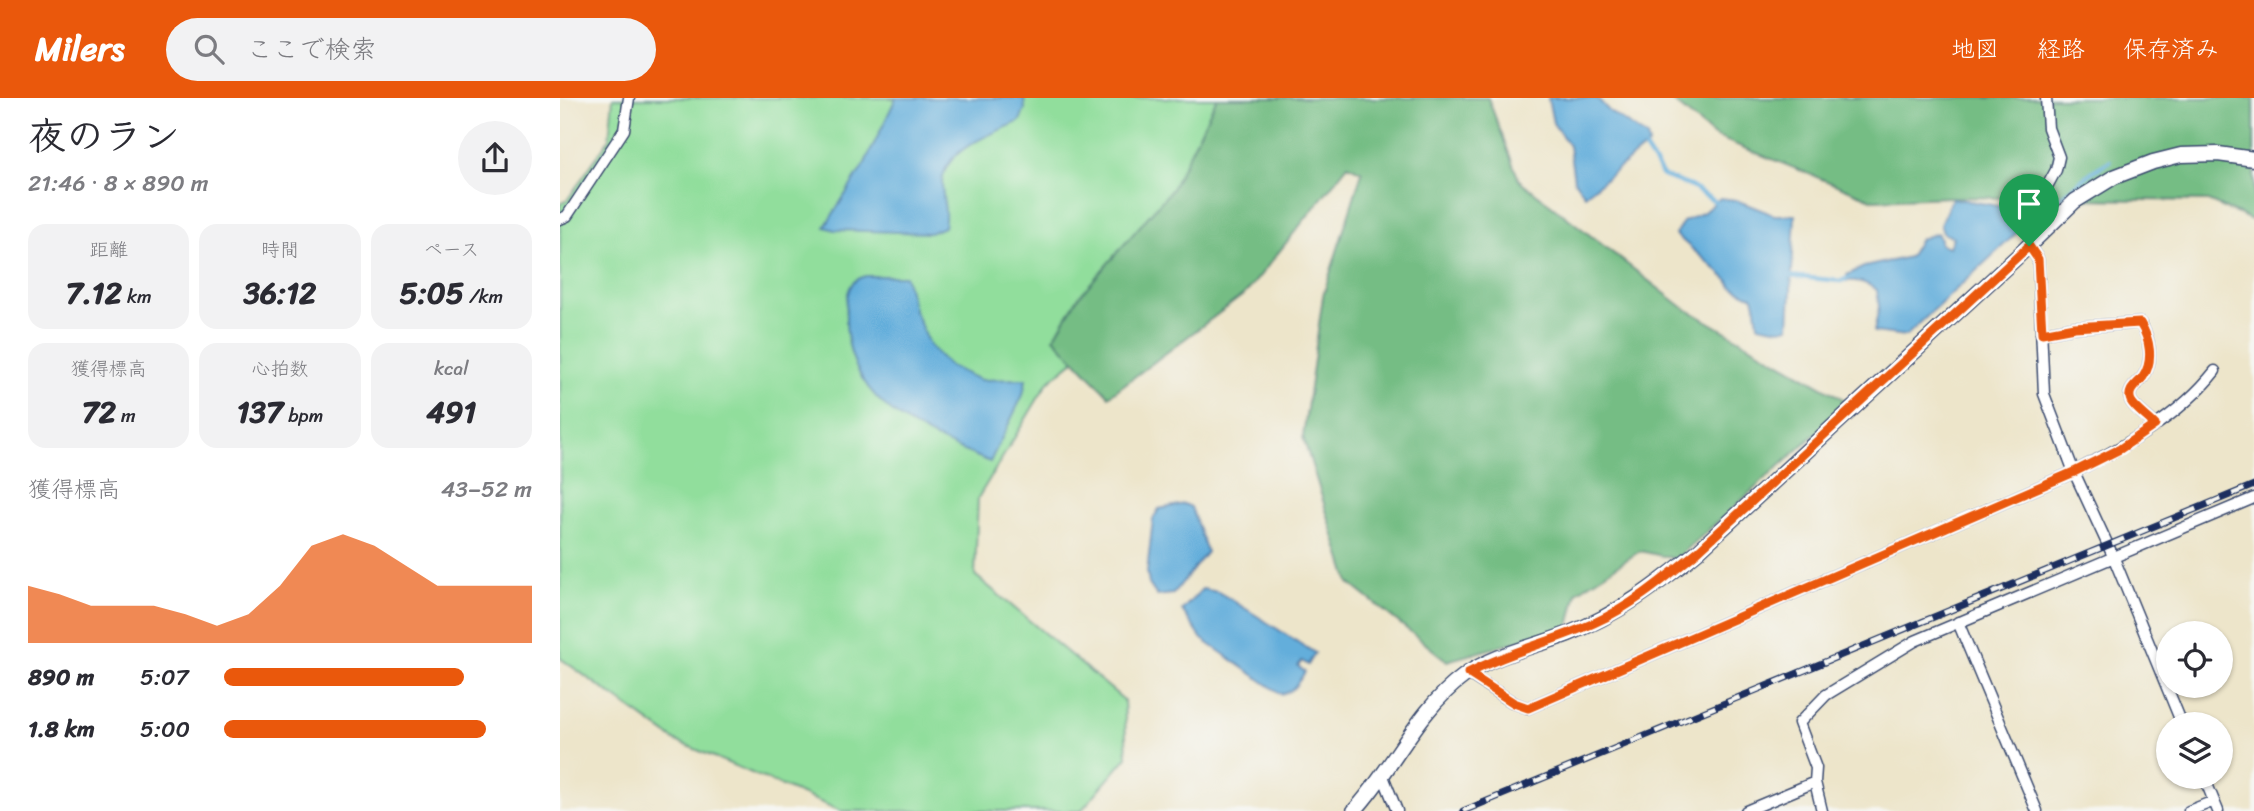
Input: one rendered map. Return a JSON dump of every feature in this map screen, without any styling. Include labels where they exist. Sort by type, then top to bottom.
[{"type":"street","points":[[560,219],[567,216],[624,130],[629,98]]},
{"type":"street","points":[[2046,98],[2048,128],[2059,157],[2056,170],[2036,201],[2034,241],[2038,259],[2044,394],[2074,472],[2113,556],[2177,712]]},
{"type":"street","points":[[1354,811],[1383,776],[1428,709],[1468,673],[1493,660],[1597,622],[1657,585],[1697,552],[2075,201],[2114,177],[2181,155],[2254,159]]},
{"type":"street","points":[[2042,333],[2074,327],[2140,323],[2146,332],[2150,353],[2143,377],[2130,394],[2131,401],[2155,425]]},
{"type":"street","points":[[1468,673],[1514,703],[1528,708],[2074,472],[2120,449],[2155,425],[2199,392],[2215,372]]},
{"type":"street","points":[[1822,811],[1815,782],[1816,768],[1799,723],[1826,695],[1915,641],[2254,498]]},
{"type":"street","points":[[1958,622],[2036,811]]},
{"type":"street","points":[[1383,776],[1397,811]]},
{"type":"street","points":[[1746,811],[1815,782]]},
{"type":"street","points":[[2189,811],[2216,806],[2209,789]]},
{"type":"green space","points":[[613,98],[1234,98],[1116,326],[1048,382],[978,498],[975,575],[1124,700],[1127,757],[1081,811],[841,811],[676,741],[560,658],[560,204],[568,199],[609,139]]},
{"type":"green space","points":[[1217,98],[1488,98],[1519,180],[1681,306],[1850,403],[1676,559],[1640,551],[1577,592],[1569,627],[1447,661],[1349,583],[1303,437],[1323,296],[1362,172],[1348,165],[1247,292],[1109,396],[1054,338],[1077,299],[1172,189]]},
{"type":"green space","points":[[1669,98],[2254,98],[2254,221],[2208,201],[1952,197],[1874,200],[1714,136]]},
{"type":"water","points":[[896,98],[1024,98],[1025,109],[1020,121],[984,137],[960,151],[951,160],[942,183],[944,227],[930,233],[835,230],[825,227],[865,163]]},
{"type":"water","points":[[1548,98],[1597,98],[1609,111],[1647,137],[1649,144],[1585,195],[1574,180],[1569,146],[1553,123]]},
{"type":"water","points":[[1720,198],[1736,200],[1774,215],[1795,215],[1789,327],[1780,329],[1758,325],[1753,297],[1732,287],[1728,280],[1675,234],[1683,222],[1704,212]]},
{"type":"water","points":[[1952,198],[2021,210],[2024,221],[2020,224],[2021,229],[1906,336],[1874,332],[1879,307],[1877,290],[1863,282],[1847,281],[1847,275],[1864,267],[1909,257],[1920,239],[1937,233],[1940,244],[1949,247],[1953,237],[1944,234],[1940,225]]},
{"type":"water","points":[[866,276],[905,276],[914,309],[929,345],[949,366],[980,380],[1026,379],[1023,395],[990,462],[911,425],[871,391],[857,368],[848,341],[846,309],[852,284]]},
{"type":"water","points":[[1184,504],[1191,507],[1207,552],[1173,594],[1157,596],[1149,584],[1147,572],[1153,519],[1159,509]]},
{"type":"water","points":[[1202,589],[1218,592],[1315,653],[1308,665],[1302,661],[1298,666],[1305,672],[1292,689],[1281,694],[1202,639],[1182,610]]},
{"type":"waterway","points":[[1645,148],[1663,176],[1690,186],[1719,204]]},
{"type":"waterway","points":[[2020,217],[2048,208],[2093,171],[2110,161]]},
{"type":"waterway","points":[[1788,276],[1841,281],[1851,277]]},
{"type":"railway","points":[[1463,811],[2254,485]]},
{"type":"route","points":[[2029,246],[2038,259],[2042,333],[2074,327],[2140,323],[2146,332],[2150,353],[2143,377],[2130,394],[2131,401],[2155,425],[2120,449],[2074,472],[1528,708],[1514,703],[1468,673],[1493,660],[1597,622],[1657,585],[1697,552],[2029,246]]}]
